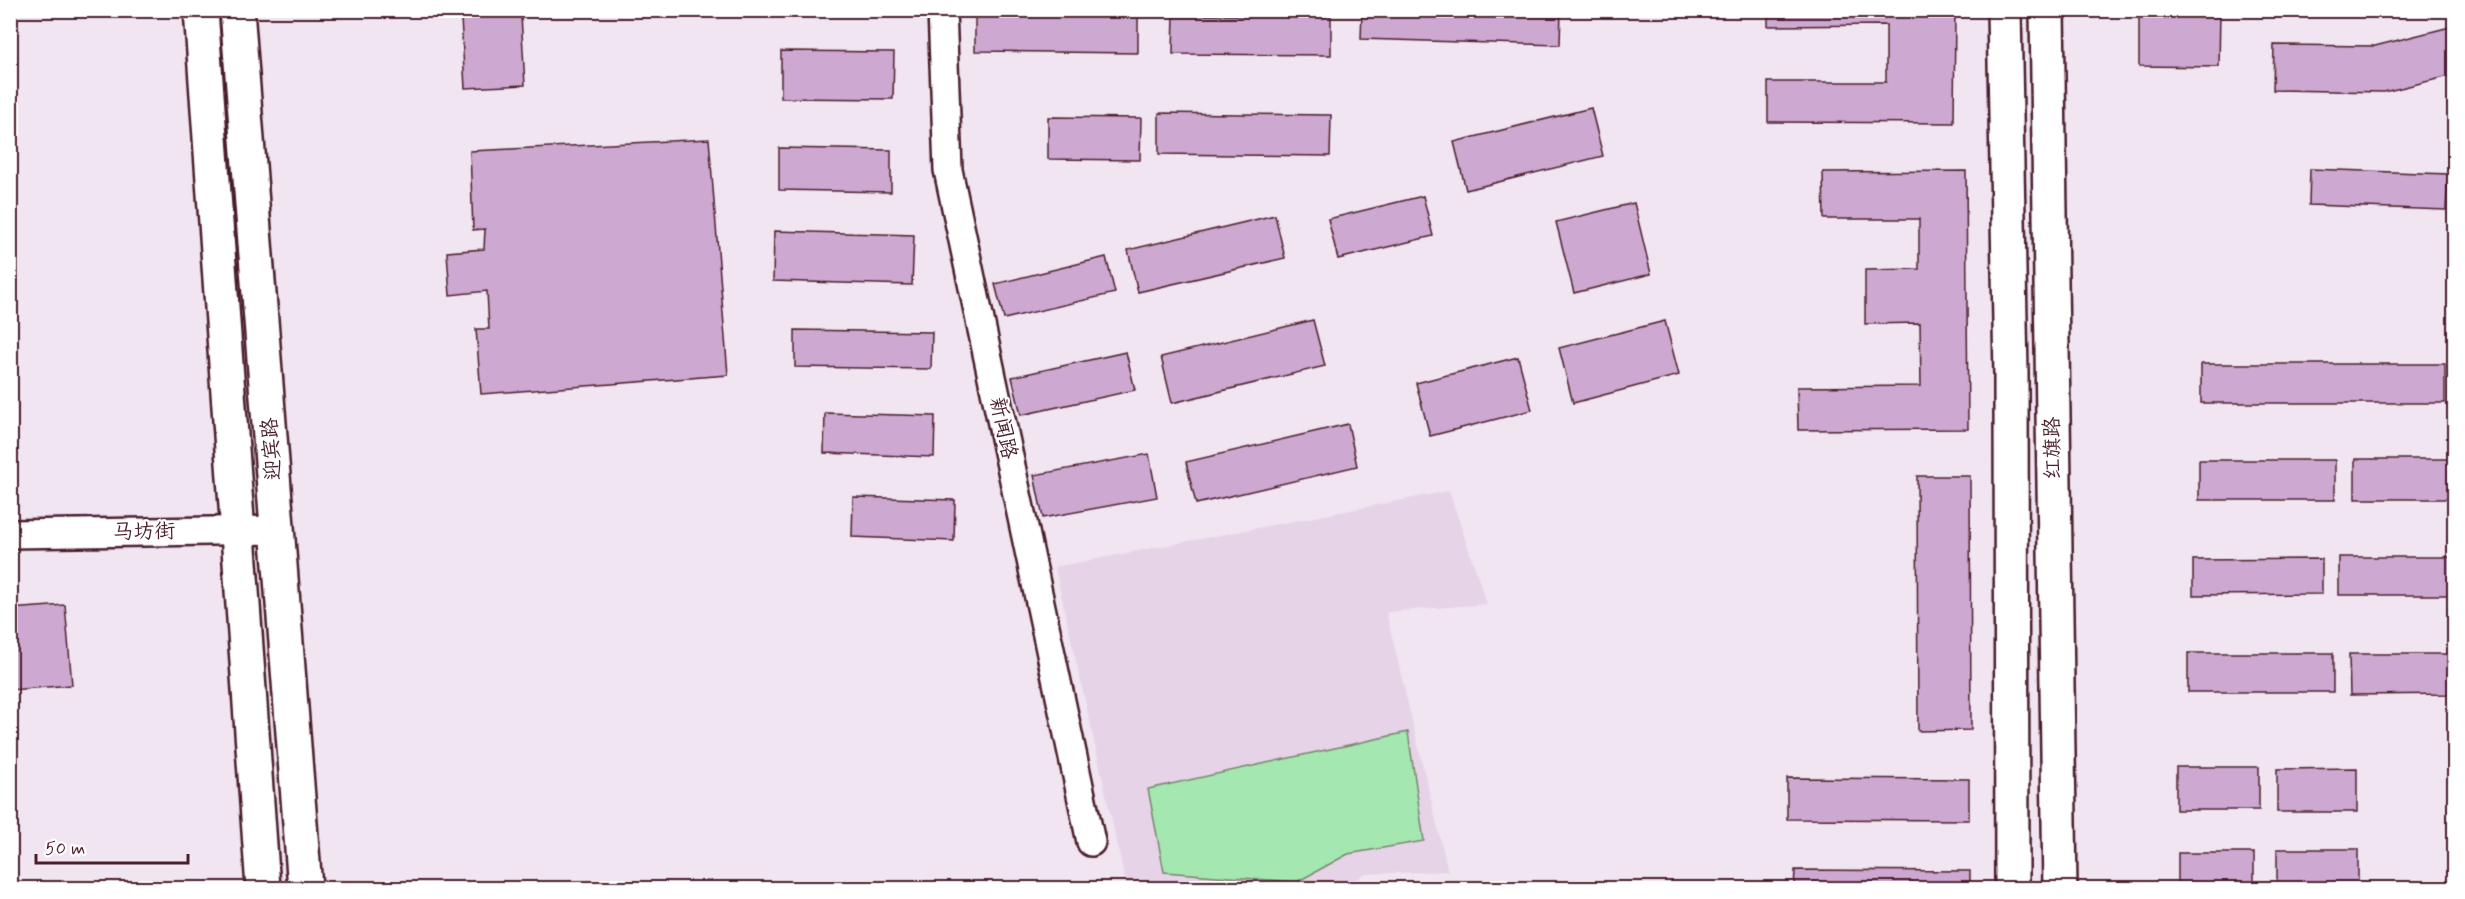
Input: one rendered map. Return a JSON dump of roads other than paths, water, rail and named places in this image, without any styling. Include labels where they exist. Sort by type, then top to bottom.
[{"type":"main road","name":"迎宾路","points":[[201,10],[240,531],[263,888]]},
{"type":"main road","name":"迎宾路","points":[[237,10],[305,888]]},
{"type":"main road","points":[[2004,10],[2011,374],[2012,888]]},
{"type":"main road","name":"红旗路","points":[[2047,10],[2060,887]]},
{"type":"street","name":"新闻路","points":[[942,10],[948,170],[1091,842]]},
{"type":"street","name":"马坊街","points":[[10,534],[278,530]]}]
